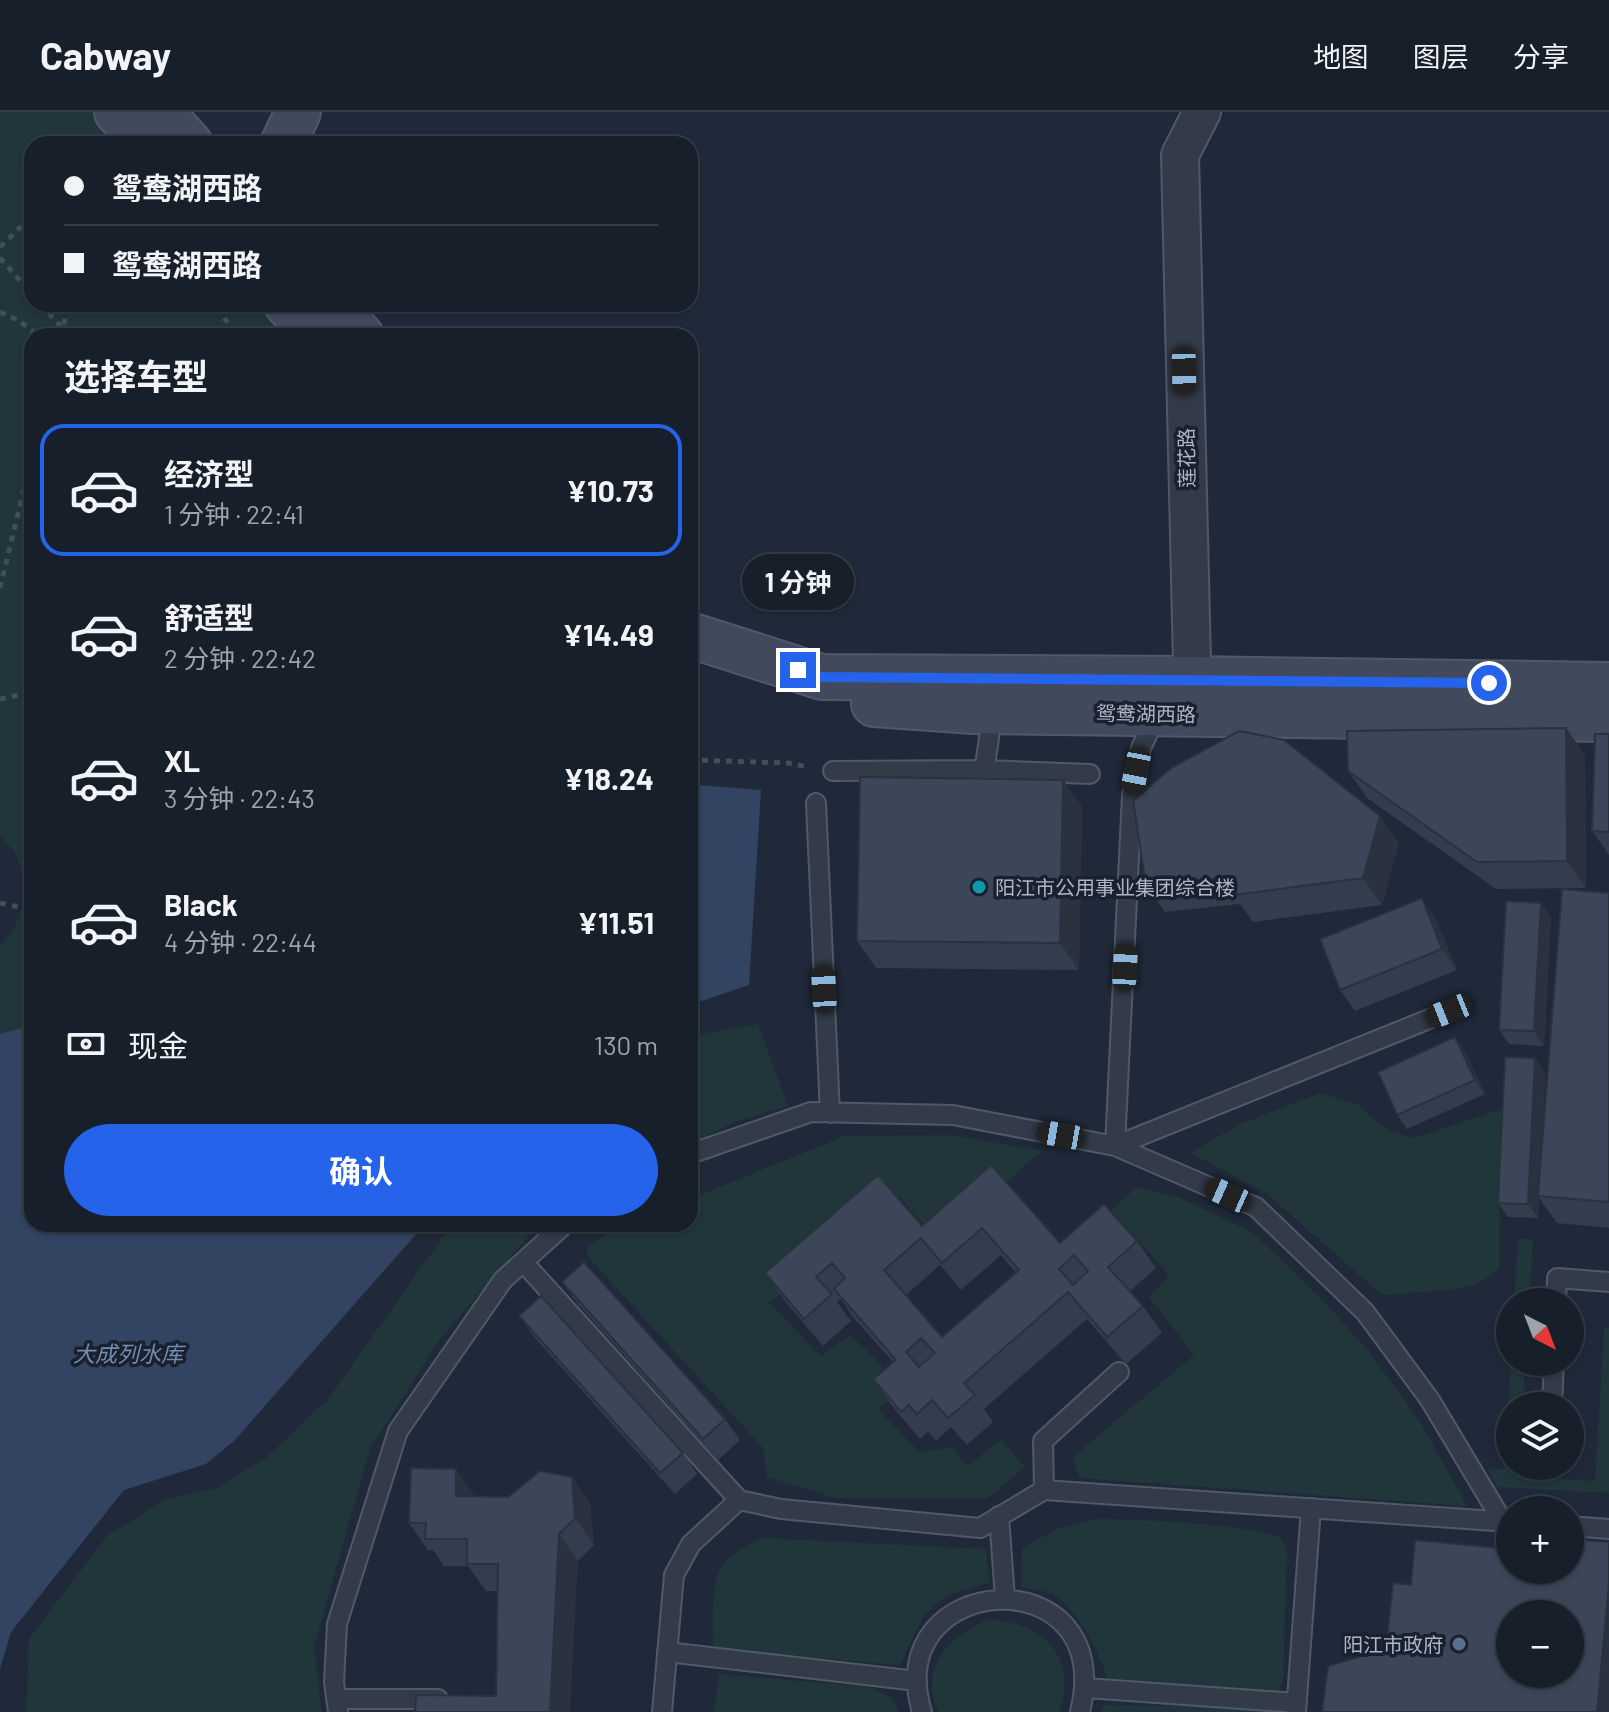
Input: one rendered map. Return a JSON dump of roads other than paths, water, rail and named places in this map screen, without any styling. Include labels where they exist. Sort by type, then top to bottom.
[{"type":"main road","points":[[117,112],[138,136]]},
{"type":"main road","points":[[161,112],[183,136]]},
{"type":"main road","points":[[287,136],[298,112]]},
{"type":"main road","points":[[294,312],[308,328]]},
{"type":"main road","points":[[340,312],[354,328]]},
{"type":"main road","name":"鸳鸯湖西路","points":[[698,638],[822,677],[1180,702],[1609,719]]},
{"type":"main road","name":"鸳鸯湖西路","points":[[698,665],[799,699],[993,711],[1609,685]]},
{"type":"street","name":"莲花路","points":[[1180,702],[1180,155],[1202,112]]},
{"type":"lane","points":[[1115,1146],[1132,795],[1141,748],[1180,702]]},
{"type":"lane","points":[[983,777],[993,711]]},
{"type":"lane","points":[[833,771],[983,777],[1090,774]]},
{"type":"lane","points":[[816,803],[830,1113]]},
{"type":"lane","points":[[1115,1146],[1449,1011]]},
{"type":"lane","points":[[698,1151],[811,1112],[953,1115],[1115,1146],[1256,1207],[1365,1312],[1430,1400],[1496,1505]]},
{"type":"lane","points":[[456,1698],[337,1706],[334,1682],[337,1624],[398,1431],[503,1280],[556,1232]]},
{"type":"lane","points":[[523,1262],[739,1500],[781,1509],[980,1528],[1044,1490],[1496,1521]]},
{"type":"lane","points":[[1557,1288],[1557,1278],[1609,1282]]},
{"type":"lane","points":[[1044,1490],[1043,1441],[1119,1372]]},
{"type":"lane","points":[[662,1712],[674,1575],[691,1544],[739,1500]]},
{"type":"lane","points":[[1086,1688],[1296,1707],[1311,1508]]},
{"type":"lane","points":[[999,1516],[1005,1598]]},
{"type":"lane","points":[[1584,1527],[1609,1529]]},
{"type":"lane","points":[[922,1712],[916,1693],[918,1663],[930,1637],[950,1615],[976,1601],[1005,1598],[1031,1603],[1055,1617],[1073,1637],[1083,1662],[1086,1688],[1080,1712]]},
{"type":"lane","points":[[667,1652],[917,1681]]},
{"type":"water","points":[[698,785],[761,790],[749,985],[698,1002]]},
{"type":"water","name":"大成列水库","points":[[24,1027],[24,1232],[418,1232],[234,1441],[206,1464],[124,1490],[11,1632],[0,1669],[0,1034]]},
{"type":"place","name":"阳江市公用事业集团综合楼","points":[[979,887]]},
{"type":"place","name":"阳江市政府","points":[[1459,1644]]}]
